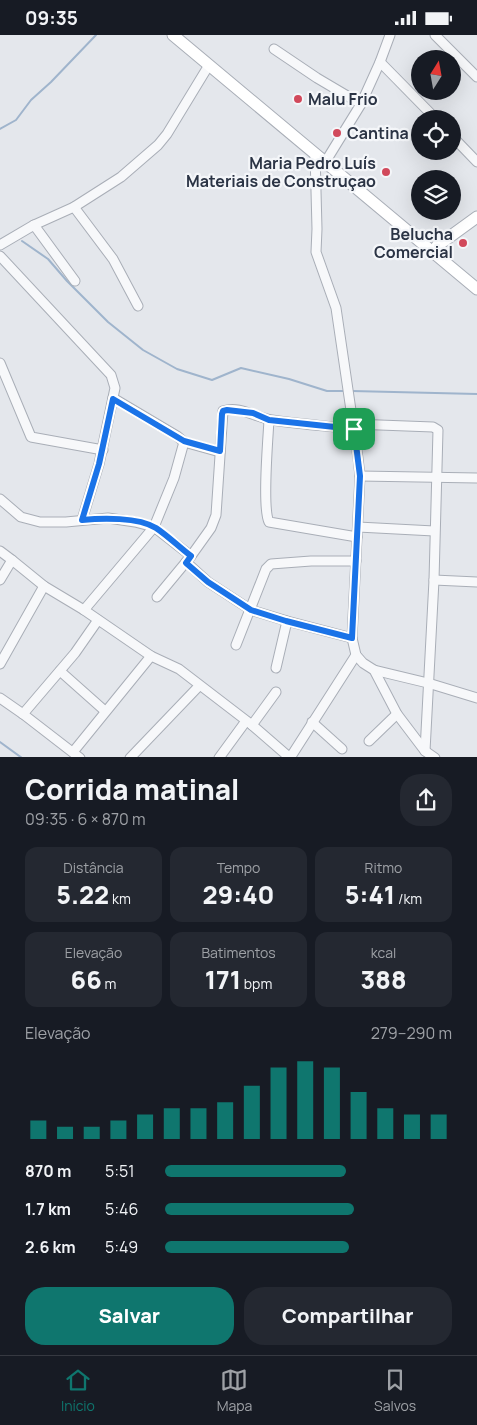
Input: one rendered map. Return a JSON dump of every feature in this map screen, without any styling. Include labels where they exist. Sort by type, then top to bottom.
[{"type":"main road","points":[[173,35],[477,289]]},
{"type":"main road","points":[[184,35],[477,279]]},
{"type":"main road","points":[[437,246],[477,217]]},
{"type":"street","points":[[435,35],[477,77]]},
{"type":"street","points":[[329,156],[361,104],[380,62],[389,36]]},
{"type":"street","points":[[274,49],[317,78],[361,104]]},
{"type":"street","points":[[380,62],[427,110]]},
{"type":"street","points":[[0,245],[34,225],[74,207],[121,177],[158,145],[167,134],[209,65]]},
{"type":"street","points":[[461,145],[477,162]]},
{"type":"street","points":[[315,153],[316,252],[336,308],[360,476],[352,638],[356,655],[363,663],[374,670],[428,683],[477,698]]},
{"type":"street","points":[[74,207],[114,259],[138,306]]},
{"type":"street","points":[[34,225],[75,281]]},
{"type":"street","points":[[0,256],[111,375],[116,388],[103,450],[82,520]]},
{"type":"street","points":[[0,363],[32,437],[103,450]]},
{"type":"street","points":[[113,399],[184,441],[220,451]]},
{"type":"street","points":[[157,597],[211,528],[216,515],[223,411],[243,411],[269,420],[353,427],[436,427],[438,430],[434,580],[425,751]]},
{"type":"street","points":[[269,420],[267,514],[270,522],[357,532],[434,531]]},
{"type":"street","points":[[84,610],[154,527],[174,479],[184,441]]},
{"type":"street","points":[[360,476],[477,478]]},
{"type":"street","points":[[1,502],[21,517],[32,521],[108,518],[154,527],[188,559],[208,582],[251,610],[352,638]]},
{"type":"street","points":[[0,551],[44,586],[84,610],[151,655],[179,669],[290,757],[356,655]]},
{"type":"street","points":[[0,580],[12,559]]},
{"type":"street","points":[[236,645],[266,569],[271,564],[356,561]]},
{"type":"street","points":[[434,580],[477,582]]},
{"type":"street","points":[[0,664],[44,586]]},
{"type":"street","points":[[24,714],[60,671],[98,620]]},
{"type":"street","points":[[276,668],[286,621]]},
{"type":"street","points":[[0,698],[24,714],[76,755],[105,711],[151,655]]},
{"type":"street","points":[[374,670],[397,714],[425,751],[435,757]]},
{"type":"street","points":[[60,671],[105,711]]},
{"type":"street","points":[[130,757],[199,686]]},
{"type":"street","points":[[218,757],[276,692]]},
{"type":"street","points":[[369,741],[397,714]]},
{"type":"street","points":[[312,722],[342,749]]},
{"type":"waterway","points":[[0,129],[16,120],[31,100],[96,35]]},
{"type":"waterway","points":[[22,241],[48,259],[108,322],[143,350],[177,369],[212,380],[241,368],[289,379],[327,391],[345,391]]},
{"type":"waterway","points":[[352,391],[477,394]]},
{"type":"waterway","points":[[0,742],[21,757]]},
{"type":"place","name":"Malu Frio","points":[[298,99]]},
{"type":"place","name":"Cantina","points":[[337,133]]},
{"type":"place","name":"Maria Pedro Luís Materiais de Construçao","points":[[386,172]]},
{"type":"place","name":"Belucha Comercial","points":[[463,243]]},
{"type":"route","points":[[113,399],[184,441],[220,451],[222,414],[223,411],[227,410],[253,413],[269,420],[354,429],[360,476],[352,638],[251,610],[208,582],[186,563],[191,556],[154,527],[108,518],[82,520],[103,450],[113,399]]}]
